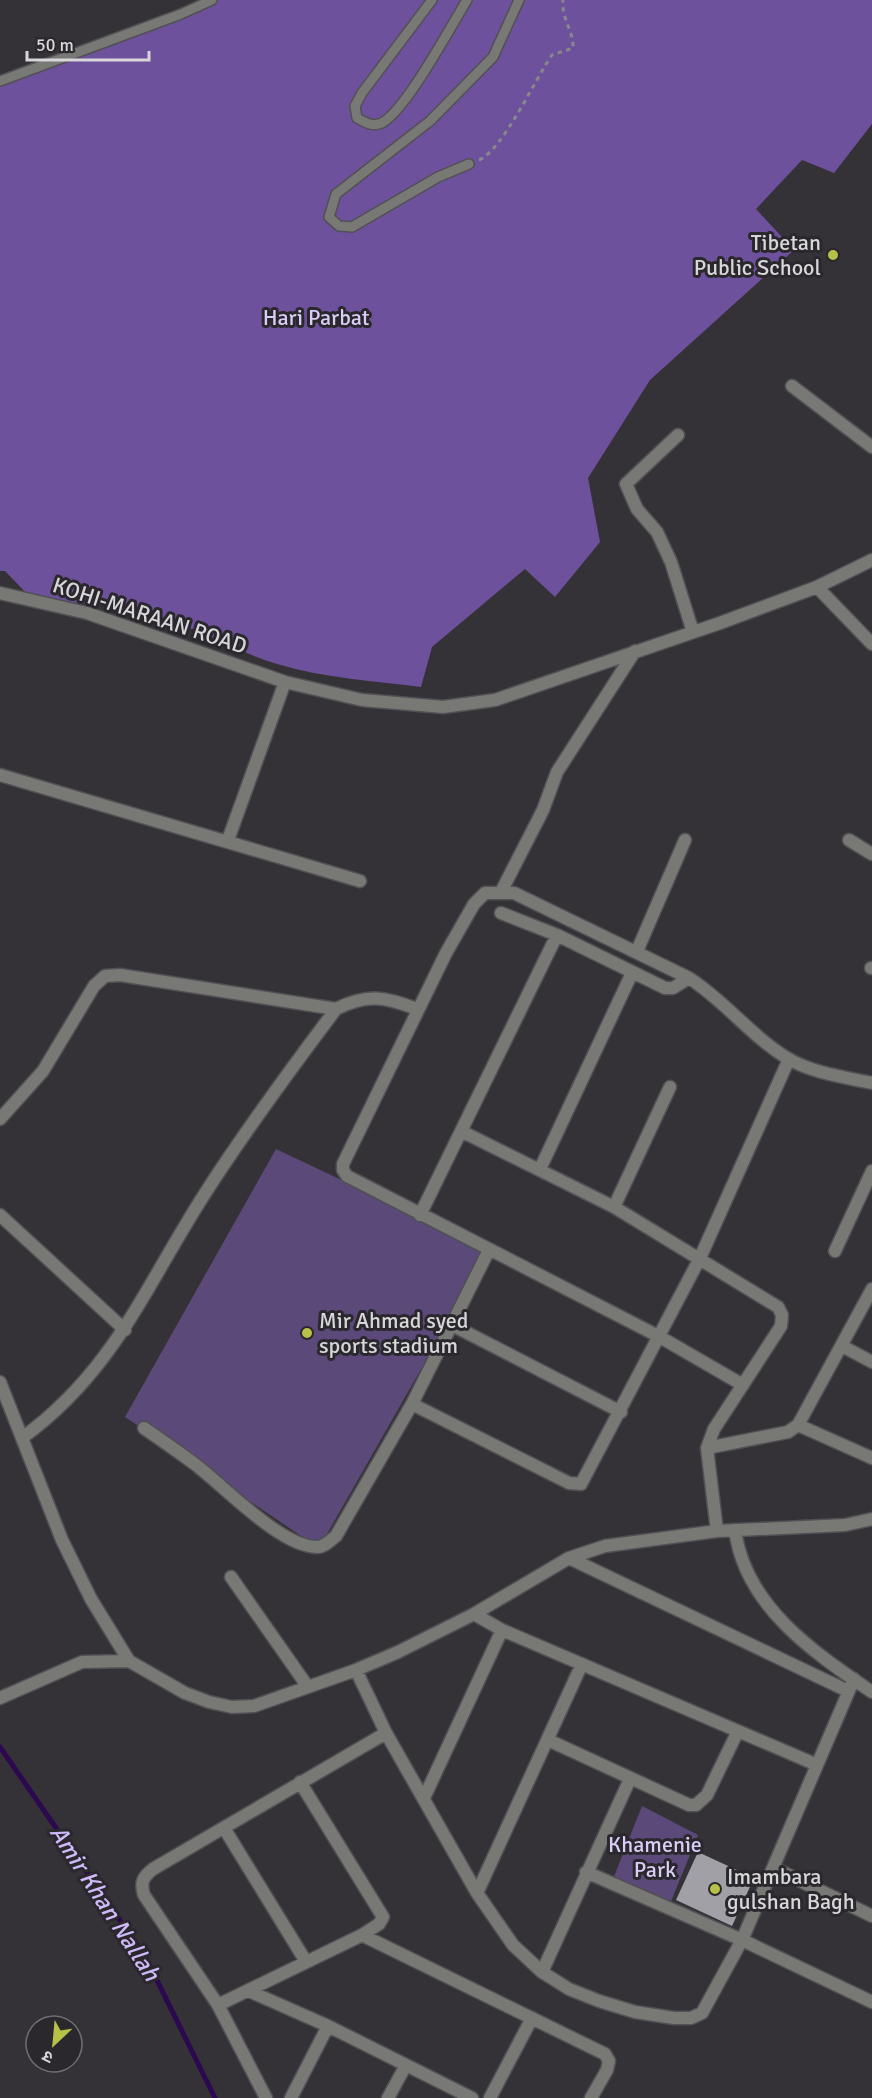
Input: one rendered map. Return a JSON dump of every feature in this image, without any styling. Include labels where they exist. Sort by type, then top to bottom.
[{"type":"street","points":[[792,386],[872,447]]},
{"type":"street","points":[[678,435],[626,484],[637,509],[657,532],[671,562],[693,632]]},
{"type":"street","name":"KOHI-MARAAN ROAD","points":[[0,593],[87,613],[285,682],[371,701],[443,707],[495,700],[817,587],[872,560]]},
{"type":"street","points":[[817,587],[872,644]]},
{"type":"street","points":[[501,892],[543,810],[557,772],[635,651]]},
{"type":"street","points":[[228,840],[285,682]]},
{"type":"street","points":[[0,775],[228,840],[360,881]]},
{"type":"street","points":[[637,951],[685,840]]},
{"type":"street","points":[[849,840],[872,854]]},
{"type":"street","points":[[743,1385],[660,1337],[347,1176],[343,1170],[343,1164],[417,1009],[474,904],[485,893],[514,893],[690,978],[717,998],[767,1044],[789,1059],[817,1070],[872,1083]]},
{"type":"street","points":[[501,913],[557,935],[632,973],[670,989],[690,978]]},
{"type":"street","points":[[420,1215],[557,935]]},
{"type":"street","points":[[540,1169],[632,973]]},
{"type":"street","points":[[0,1119],[43,1071],[94,986],[105,976],[120,975],[336,1009]]},
{"type":"street","points":[[22,1438],[73,1396],[125,1330],[202,1197],[259,1113],[336,1009],[353,1000],[374,997],[394,1000],[417,1009]]},
{"type":"street","points":[[412,1404],[576,1485],[585,1480],[700,1258],[789,1059]]},
{"type":"street","points":[[614,1207],[670,1087]]},
{"type":"street","points":[[461,1131],[614,1207],[778,1307],[782,1315],[774,1338],[714,1429],[707,1449],[717,1531]]},
{"type":"street","points":[[834,1251],[872,1171]]},
{"type":"street","points":[[0,1215],[125,1330]]},
{"type":"street","points":[[144,1428],[198,1466],[275,1529],[301,1544],[319,1548],[336,1536],[412,1404],[489,1250]]},
{"type":"street","points":[[707,1449],[788,1432],[798,1425],[872,1289]]},
{"type":"street","points":[[452,1325],[621,1412]]},
{"type":"street","points":[[842,1346],[872,1362]]},
{"type":"street","points":[[0,1382],[62,1540],[91,1599],[129,1661],[185,1693],[232,1707],[272,1701],[356,1671],[474,1614],[569,1558],[605,1546],[717,1531],[845,1525],[872,1519]]},
{"type":"street","points":[[798,1425],[872,1458]]},
{"type":"street","points":[[735,1530],[738,1552],[746,1573],[778,1618],[812,1649],[872,1692]]},
{"type":"street","points":[[569,1558],[848,1691]]},
{"type":"street","points":[[231,1577],[308,1687]]},
{"type":"street","points":[[474,1614],[502,1630],[815,1764]]},
{"type":"street","points":[[424,1798],[502,1630]]},
{"type":"street","points":[[0,1698],[82,1662],[129,1661]]},
{"type":"street","points":[[477,1893],[582,1664]]},
{"type":"street","points":[[356,1671],[386,1733],[477,1893],[513,1945],[542,1972],[569,1989],[635,2012],[691,2018],[702,2013],[742,1940],[774,1868],[815,1764],[854,1679]]},
{"type":"street","points":[[548,1740],[689,1806],[696,1805],[707,1795],[738,1731]]},
{"type":"street","points":[[266,2098],[218,2005],[144,1896],[141,1887],[143,1877],[386,1733]]},
{"type":"street","points":[[542,1972],[630,1779]]},
{"type":"street","points":[[218,2005],[249,1991],[305,1960],[362,1935],[379,1924],[383,1917],[381,1909],[300,1782]]},
{"type":"street","points":[[224,1828],[305,1960]]},
{"type":"street","points":[[774,1868],[872,1916]]},
{"type":"street","points":[[586,1872],[742,1940],[872,2002]]},
{"type":"street","points":[[362,1935],[605,2054],[609,2061],[607,2070],[591,2098]]},
{"type":"street","points":[[249,1991],[328,2026],[472,2098]]},
{"type":"street","points":[[490,2098],[532,2018]]},
{"type":"street","points":[[291,2098],[328,2026]]},
{"type":"street","points":[[388,2098],[406,2065]]},
{"type":"lane","points":[[0,81],[181,14],[212,0]]},
{"type":"lane","points":[[432,0],[366,87],[355,106],[357,118],[368,125],[380,124],[401,107],[467,0]]},
{"type":"lane","points":[[469,164],[438,177],[352,227],[339,226],[329,217],[330,205],[336,195],[430,121],[493,57],[519,0]]},
{"type":"path","points":[[469,164],[485,157],[501,138],[552,55],[573,48],[573,41],[565,23],[563,0]]},
{"type":"green space","name":"Hari Parbat","points":[[209,0],[872,0],[872,124],[834,173],[802,160],[756,209],[794,250],[650,380],[588,478],[600,542],[555,597],[525,569],[432,647],[421,687],[295,669],[265,660],[185,626],[147,614],[91,604],[33,600],[5,571],[0,571],[0,81]]},
{"type":"green space","name":"Mir Ahmad syed sports stadium","points":[[276,1149],[489,1250],[319,1548],[125,1417]]},
{"type":"green space","name":"Khamenie Park","points":[[642,1806],[698,1835],[670,1904],[613,1879]]},
{"type":"building","name":"Imambara gulshan Bagh","points":[[698,1852],[754,1878],[732,1926],[676,1900]]},
{"type":"waterway","name":"Amir Khan Nallah","points":[[0,1747],[146,1958],[215,2098]]},
{"type":"place","name":"Tibetan Public School","points":[[833,255]]},
{"type":"place","name":"Mir Ahmad syed sports stadium","points":[[307,1333]]},
{"type":"place","name":"Imambara gulshan Bagh","points":[[715,1889]]}]
